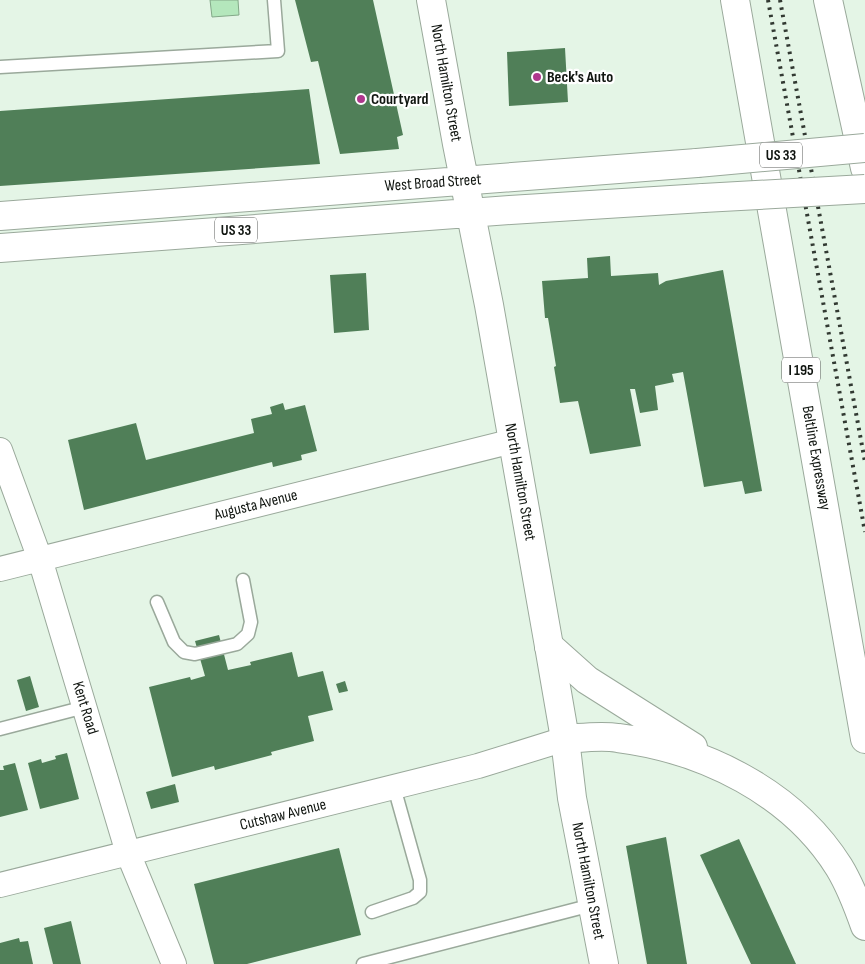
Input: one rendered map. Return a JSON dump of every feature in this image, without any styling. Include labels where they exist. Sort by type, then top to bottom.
[{"type":"main road","name":"North Hamilton Street","points":[[431,0],[514,447],[565,738],[572,798],[604,964]]},
{"type":"main road","name":"Beltline Expressway","points":[[735,0],[865,740]]},
{"type":"main road","points":[[828,0],[865,168]]},
{"type":"main road","name":"West Broad Street","points":[[0,216],[697,163],[865,148]]},
{"type":"main road","name":"West Broad Street","points":[[0,248],[471,213],[865,189]]},
{"type":"main road","points":[[549,646],[587,680],[761,790],[794,813],[820,841],[839,867],[856,901],[865,926]]},
{"type":"main road","points":[[565,738],[617,738],[646,743],[692,755],[727,769]]},
{"type":"street","name":"Augusta Avenue","points":[[0,569],[514,447]]},
{"type":"street","name":"Kent Road","points":[[0,450],[40,559],[128,853],[174,964]]},
{"type":"street","name":"Cutshaw Avenue","points":[[0,885],[478,766],[565,738]]},
{"type":"lane","points":[[0,67],[278,51],[274,0]]},
{"type":"lane","points":[[157,602],[174,642],[184,652],[195,654],[237,644],[248,634],[251,622],[243,580]]},
{"type":"lane","points":[[0,729],[85,707]]},
{"type":"lane","points":[[372,912],[413,898],[420,892],[420,880],[394,787]]},
{"type":"lane","points":[[363,964],[592,905]]},
{"type":"shaded area","points":[[210,0],[238,0],[239,15],[212,17]]},
{"type":"building","name":"Courtyard","points":[[295,0],[373,0],[403,135],[397,137],[399,149],[340,154],[318,61],[311,62]]},
{"type":"building","name":"Beck's Auto","points":[[565,48],[568,102],[509,106],[507,52]]},
{"type":"building","points":[[309,89],[320,164],[0,186],[0,111]]},
{"type":"building","points":[[610,256],[611,276],[658,273],[659,285],[666,281],[723,270],[762,491],[745,494],[742,481],[704,487],[683,372],[672,374],[674,382],[655,386],[658,410],[640,413],[635,389],[630,389],[641,446],[590,454],[578,401],[560,403],[548,318],[545,318],[542,281],[588,278],[587,258]]},
{"type":"building","points":[[366,273],[369,330],[334,333],[330,275]]},
{"type":"building","points":[[283,403],[285,410],[305,405],[317,451],[301,455],[302,460],[273,467],[272,462],[84,510],[68,440],[136,423],[146,460],[254,433],[251,419],[272,414],[270,407]]},
{"type":"building","points":[[219,635],[228,670],[251,665],[250,662],[292,652],[298,677],[323,671],[333,710],[308,716],[314,741],[271,752],[272,755],[215,770],[214,766],[172,777],[149,687],[190,677],[191,680],[205,676],[195,641]]},
{"type":"building","points":[[30,676],[39,707],[26,711],[17,680]]},
{"type":"building","points":[[345,681],[348,691],[339,693],[336,684]]},
{"type":"building","points":[[67,753],[79,799],[40,809],[28,763],[41,759],[42,763],[56,759],[55,756]]},
{"type":"building","points":[[15,763],[28,810],[0,817],[0,770],[4,770],[3,766]]},
{"type":"building","points":[[175,784],[179,802],[151,809],[146,792]]},
{"type":"building","points":[[666,837],[687,964],[647,964],[626,846]]},
{"type":"building","points":[[739,839],[796,964],[751,964],[700,855]]},
{"type":"building","points":[[339,848],[361,935],[247,964],[214,964],[194,884]]},
{"type":"building","points":[[71,921],[81,964],[53,964],[44,928]]},
{"type":"building","points":[[19,938],[20,942],[28,941],[33,964],[0,964],[0,943]]},
{"type":"railway","points":[[768,0],[865,532]]},
{"type":"railway","points":[[780,0],[865,462]]},
{"type":"place","name":"Beck's Auto","points":[[537,77]]},
{"type":"place","name":"Courtyard","points":[[361,99]]}]
